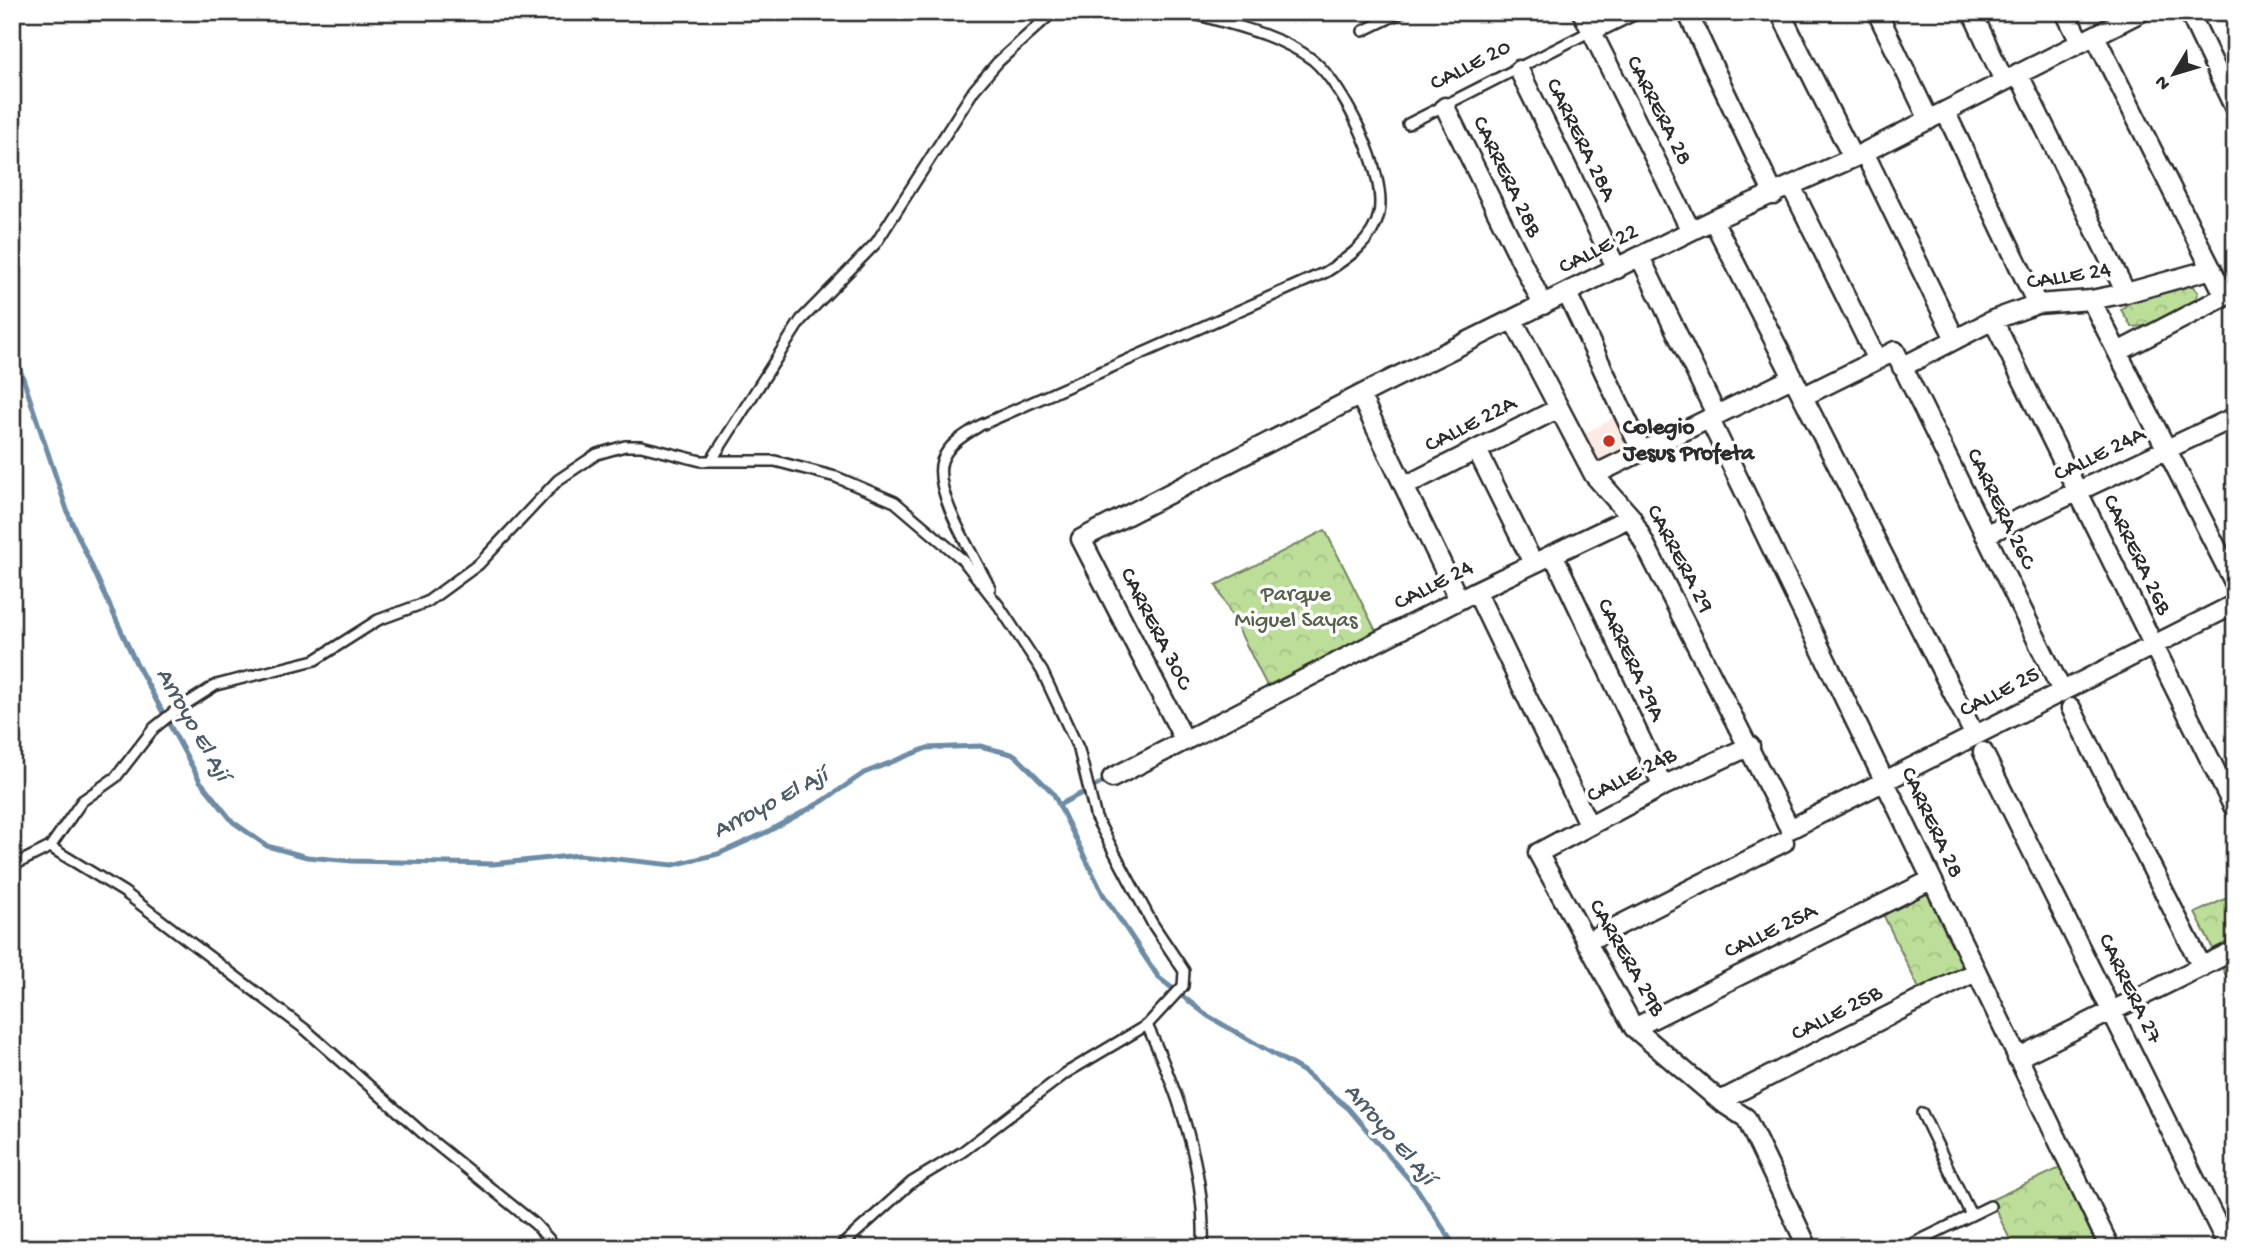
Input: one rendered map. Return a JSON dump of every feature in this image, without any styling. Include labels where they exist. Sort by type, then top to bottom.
[{"type":"street","name":"CARRERA 28","points":[[1582,12],[1691,231]]},
{"type":"street","name":"CALLE 20","points":[[1591,31],[1630,12]]},
{"type":"street","points":[[1780,12],[1859,155],[1955,339]]},
{"type":"street","points":[[1877,12],[1937,115],[2038,304]]},
{"type":"street","points":[[1972,12],[2011,77],[2126,293]]},
{"type":"street","points":[[2065,12],[2087,39],[2212,269],[2230,293],[2118,352]]},
{"type":"street","name":"CALLE 22","points":[[1082,539],[1360,395],[1713,220],[1792,188],[2141,12]]},
{"type":"street","points":[[2189,12],[2235,109]]},
{"type":"street","points":[[1688,14],[1774,195]]},
{"type":"street","name":"CARRERA 28A","points":[[1519,70],[1617,269]]},
{"type":"street","name":"CARRERA 28B","points":[[1445,107],[1543,305]]},
{"type":"street","points":[[1792,188],[1877,360]]},
{"type":"street","points":[[1713,220],[1974,734]]},
{"type":"street","name":"CARRERA 28","points":[[1640,257],[1931,880],[2110,1248]]},
{"type":"street","name":"CALLE 24","points":[[1804,396],[1877,360],[1898,359],[1955,339],[1993,320],[2038,304],[2091,300],[2126,293],[2212,269]]},
{"type":"street","points":[[1567,293],[1642,452]]},
{"type":"street","points":[[2091,300],[2169,449],[2235,584]]},
{"type":"street","name":"CARRERA 29","points":[[1513,320],[1594,475],[1631,517],[1750,746],[1787,836]]},
{"type":"street","name":"CARRERA 26B","points":[[1993,320],[2235,810]]},
{"type":"street","name":"CARRERA 26C","points":[[1898,359],[2061,689]]},
{"type":"street","points":[[1594,475],[1791,378]]},
{"type":"street","points":[[1360,395],[1459,600]]},
{"type":"street","name":"CALLE 22A","points":[[1405,486],[1559,408]]},
{"type":"street","name":"CALLE 24A","points":[[1985,535],[2078,494],[2235,417]]},
{"type":"street","points":[[1477,450],[1533,563]]},
{"type":"street","name":"CALLE 24","points":[[1112,778],[1476,591],[1631,517]]},
{"type":"street","name":"CARRERA 30C","points":[[1082,539],[1185,741]]},
{"type":"street","name":"CARRERA 29A","points":[[1553,554],[1664,786]]},
{"type":"street","points":[[1476,591],[1589,826]]},
{"type":"street","name":"CALLE 25","points":[[1586,942],[1974,734],[2235,604]]},
{"type":"street","points":[[2071,708],[2202,967]]},
{"type":"street","name":"CALLE 24B","points":[[1538,853],[1664,786],[1750,746]]},
{"type":"street","name":"CARRERA 27","points":[[1983,752],[2229,1248]]},
{"type":"street","name":"CARRERA 29B","points":[[1538,853],[1634,1028],[1720,1101]]},
{"type":"street","name":"CALLE 25A","points":[[1634,1028],[1931,880]]},
{"type":"street","points":[[2017,1058],[2235,950]]},
{"type":"street","name":"CALLE 25B","points":[[1720,1101],[1975,972]]},
{"type":"street","points":[[1720,1101],[1746,1118],[1808,1248]]},
{"type":"lane","points":[[711,461],[801,320],[876,243],[974,90],[998,62],[1053,12]]},
{"type":"lane","points":[[999,606],[940,487],[942,460],[950,447],[981,425],[1326,272],[1360,247],[1378,214],[1380,199],[1371,161],[1356,119],[1345,99],[1320,68],[1300,52],[1282,44],[1188,12]]},
{"type":"lane","points":[[1363,31],[1402,12]]},
{"type":"lane","name":"CALLE 20","points":[[1408,124],[1519,70],[1591,31]]},
{"type":"lane","points":[[12,866],[50,847],[82,801],[116,777],[154,728],[175,711],[216,685],[315,660],[378,620],[427,602],[479,564],[558,480],[597,454],[625,446],[641,446],[701,461],[775,461],[836,477],[895,502],[962,560],[999,606],[1042,671],[1079,750],[1096,818],[1152,923],[1184,971],[1183,986],[1147,1026],[1066,1073],[961,1152],[912,1182],[839,1248]]},
{"type":"lane","points":[[50,847],[124,892],[306,1030],[428,1137],[534,1224],[557,1248]]},
{"type":"lane","points":[[1147,1026],[1162,1058],[1189,1139],[1200,1185],[1203,1248]]},
{"type":"lane","points":[[1922,1113],[1971,1215]]},
{"type":"lane","points":[[1904,1248],[1990,1206]]},
{"type":"shaded area","name":"Colegio Jesus Profeta","points":[[1619,415],[1636,448],[1599,466],[1582,435]]},
{"type":"green space","points":[[2188,281],[2198,292],[2193,307],[2156,325],[2132,327],[2121,310],[2139,293]]},
{"type":"green space","name":"Parque Miguel Sayas","points":[[1325,530],[1376,631],[1267,686],[1216,585]]},
{"type":"green space","points":[[1931,887],[1970,970],[1922,995],[1882,912]]},
{"type":"green space","points":[[2235,894],[2235,993],[2195,913]]},
{"type":"green space","points":[[2060,1168],[2098,1248],[2014,1248],[1991,1200]]},
{"type":"waterway","name":"Arroyo El Ají","points":[[12,345],[69,516],[135,661],[200,781],[233,822],[267,846],[307,857],[352,861],[493,864],[579,855],[673,865],[718,854],[767,832],[823,801],[864,773],[927,748],[980,746],[1015,755],[1053,793],[1103,894],[1159,978],[1208,1016],[1303,1071],[1348,1108],[1418,1190],[1456,1248]]},
{"type":"waterway","points":[[1059,805],[1109,779]]},
{"type":"place","name":"Colegio Jesus Profeta","points":[[1609,441]]}]
